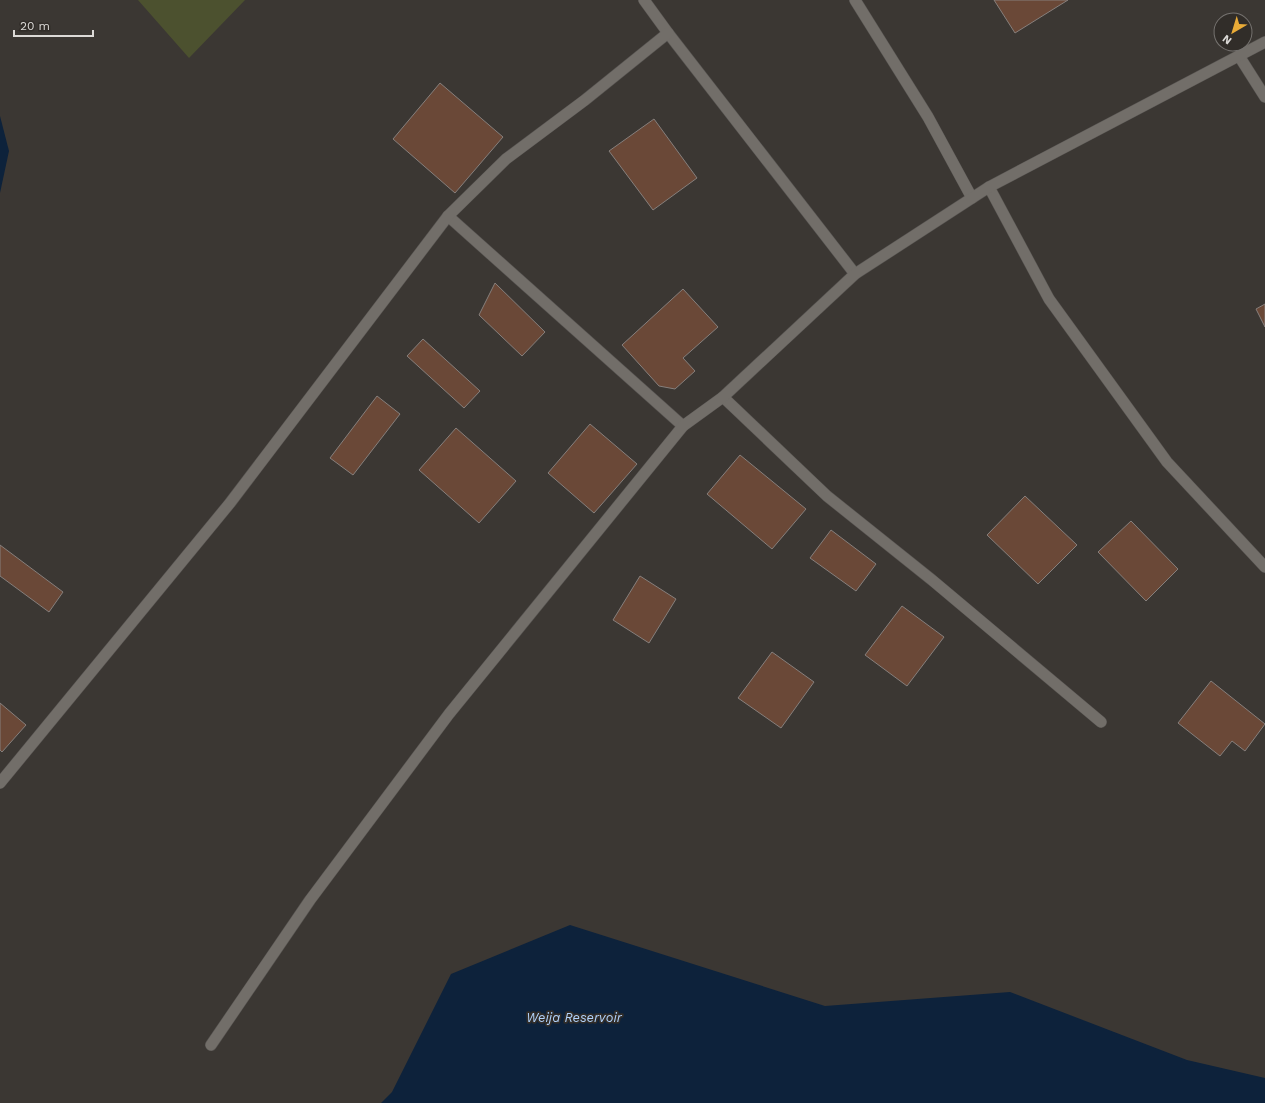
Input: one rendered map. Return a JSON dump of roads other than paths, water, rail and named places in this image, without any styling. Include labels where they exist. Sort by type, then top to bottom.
[{"type":"street","points":[[644,0],[855,274]]},
{"type":"street","points":[[855,0],[928,117],[972,198]]},
{"type":"street","points":[[0,783],[230,504],[448,216],[506,159],[585,100],[668,33]]},
{"type":"street","points":[[211,1045],[310,900],[449,714],[683,426],[723,397],[855,274],[990,187],[1265,42]]},
{"type":"street","points":[[1239,56],[1265,97]]},
{"type":"street","points":[[990,187],[1049,299],[1167,462],[1265,567]]},
{"type":"street","points":[[448,216],[683,426]]},
{"type":"street","points":[[723,397],[827,496],[932,580],[1101,722]]},
{"type":"water","points":[[0,116],[9,151],[0,193]]},
{"type":"water","name":"Weija Reservoir","points":[[570,925],[825,1006],[1010,992],[1187,1060],[1265,1078],[1265,1103],[381,1103],[392,1092],[451,974]]}]
